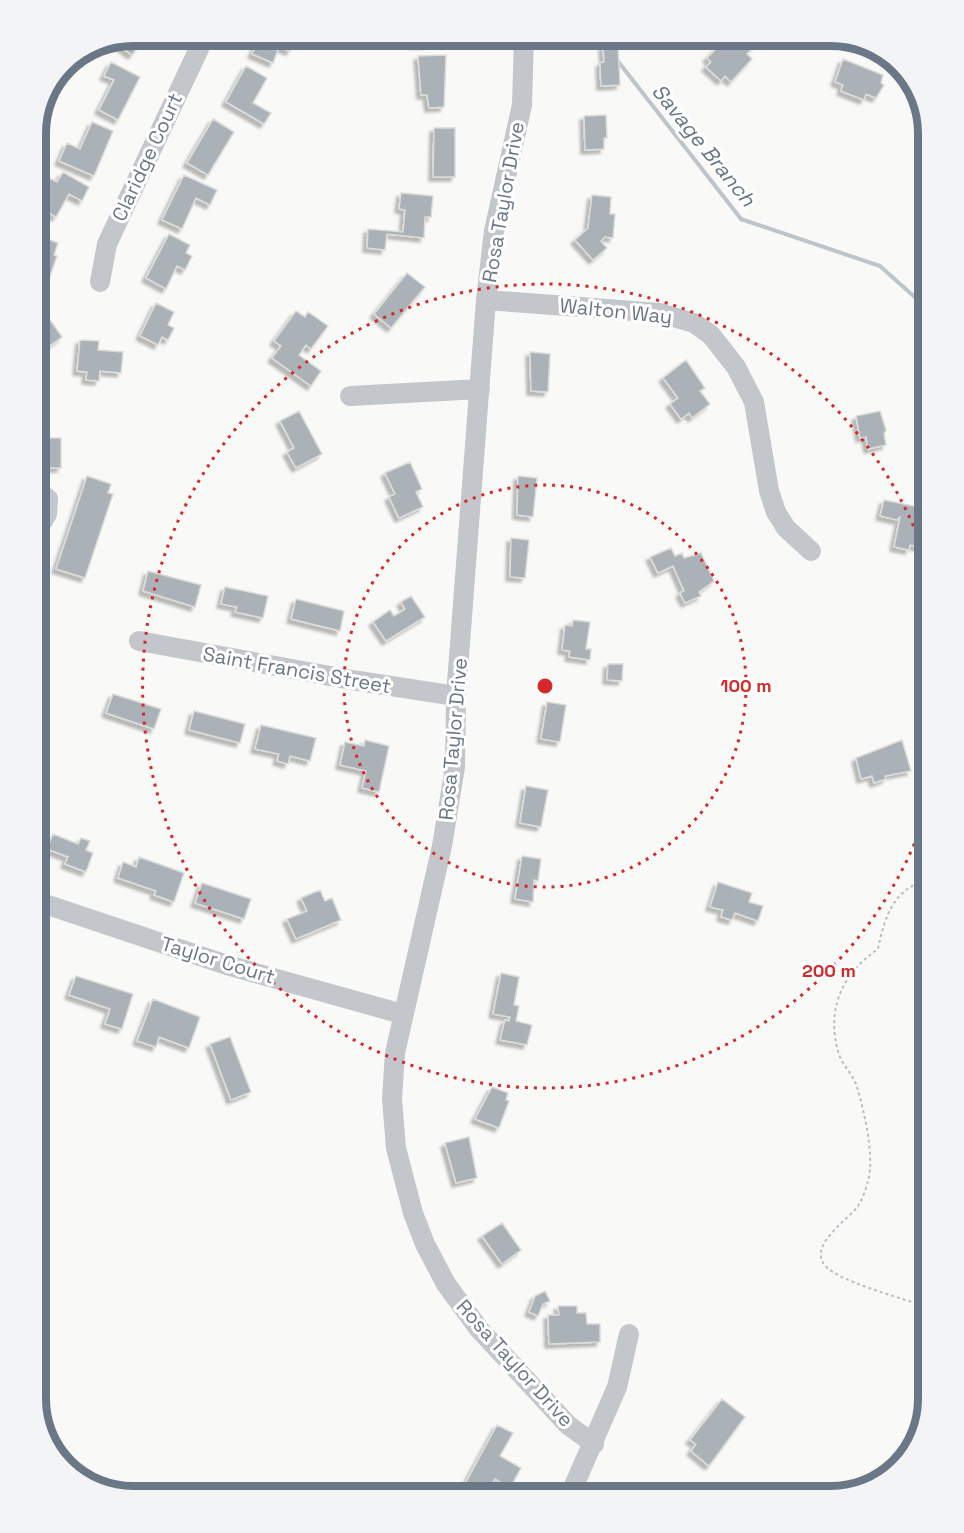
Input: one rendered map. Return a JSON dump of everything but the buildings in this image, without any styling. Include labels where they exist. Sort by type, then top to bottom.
[{"type":"street","name":"Claridge Court","points":[[100,282],[108,244],[199,46]]},
{"type":"street","name":"Rosa Taylor Drive","points":[[525,47],[522,105],[494,231],[486,300],[456,696],[455,767],[442,846],[402,1014],[395,1053],[392,1099],[396,1148],[413,1213],[425,1244],[446,1284],[479,1329],[568,1425],[594,1444]]},
{"type":"street","name":"Walton Way","points":[[486,300],[660,313],[694,323],[711,335],[736,367],[754,402],[769,491],[776,512],[786,528],[811,551]]},
{"type":"street","points":[[350,396],[480,388]]},
{"type":"street","points":[[47,498],[47,514]]},
{"type":"street","name":"Saint Francis Street","points":[[139,641],[341,678],[456,696]]},
{"type":"street","name":"Taylor Court","points":[[46,904],[227,965],[402,1014]]},
{"type":"street","points":[[574,1486],[617,1387],[629,1334]]},
{"type":"path","points":[[917,886],[903,890],[882,926],[878,949],[864,958],[847,977],[838,995],[833,1021],[838,1053],[856,1085],[868,1138],[869,1179],[858,1205],[822,1248],[820,1258],[825,1267],[846,1279],[917,1304]]},
{"type":"waterway","name":"Savage Branch","points":[[617,60],[741,219],[880,266],[917,299]]}]
